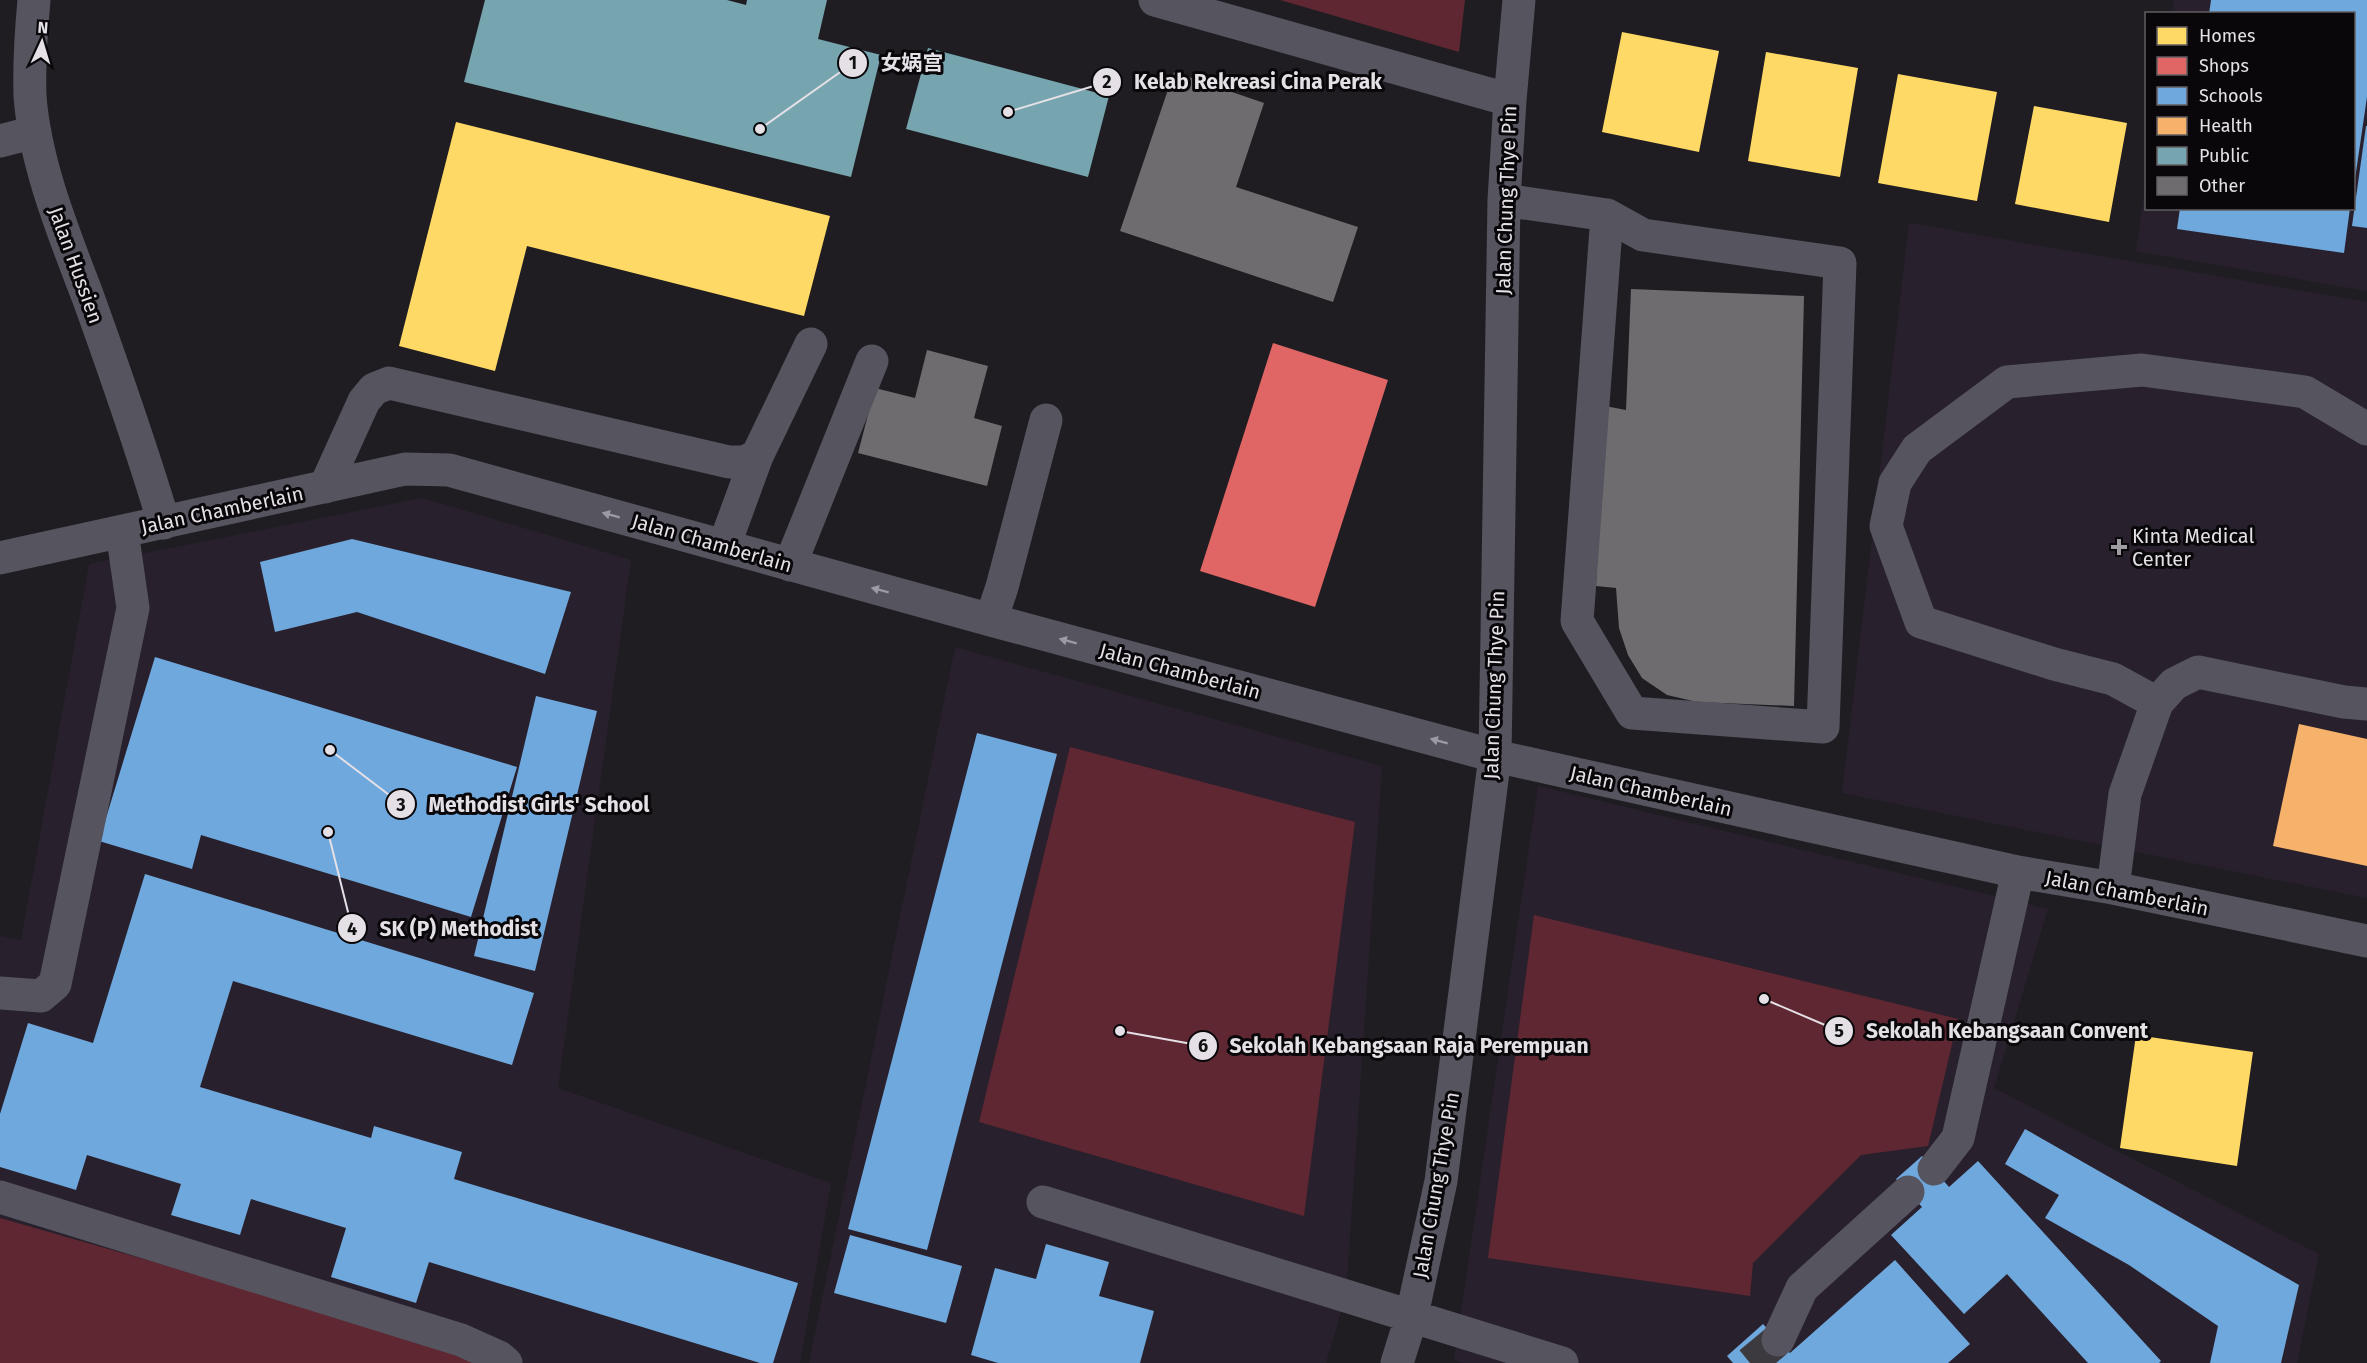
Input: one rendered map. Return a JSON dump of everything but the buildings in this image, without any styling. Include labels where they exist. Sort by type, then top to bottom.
[{"type":"street","name":"Jalan Hussien","points":[[34,0],[30,45],[30,86],[35,132],[54,204],[137,434],[164,523]]},
{"type":"street","points":[[1155,0],[1510,100]]},
{"type":"street","name":"Jalan Chung Thye Pin","points":[[1397,1363],[1412,1315],[1441,1181],[1495,756],[1504,201],[1519,0]]},
{"type":"street","points":[[0,141],[35,132]]},
{"type":"street","points":[[1504,201],[1607,215],[1643,235],[1840,263],[1823,727],[1632,713],[1577,621],[1607,215]]},
{"type":"street","points":[[724,546],[757,456],[811,344]]},
{"type":"street","points":[[790,565],[872,361]]},
{"type":"street","points":[[2157,703],[2113,679],[2054,664],[1921,622],[1886,526],[1896,483],[1917,449],[2007,382],[2142,369],[2305,392],[2367,429]]},
{"type":"street","points":[[325,487],[364,401],[374,389],[389,383],[729,462],[744,462],[757,456]]},
{"type":"street","points":[[991,620],[1002,587],[1046,420]]},
{"type":"street","name":"Jalan Chamberlain","points":[[0,558],[405,469],[449,470],[1495,756],[2018,872],[2113,888],[2367,941]]},
{"type":"street","points":[[0,993],[41,996],[55,984],[133,608],[122,531]]},
{"type":"street","points":[[2113,888],[2125,794],[2157,703],[2174,684],[2198,672],[2344,702],[2367,704]]},
{"type":"street","points":[[1934,1168],[1958,1138],[2018,872]]},
{"type":"street","points":[[1778,1340],[1802,1288],[1908,1192]]},
{"type":"street","points":[[0,1197],[461,1340],[500,1357],[506,1363]]},
{"type":"street","points":[[1043,1202],[1562,1363]]},
{"type":"shaded area","points":[[1280,0],[1465,0],[1459,52]]},
{"type":"shaded area","points":[[2174,0],[2367,0],[2367,291],[2136,251],[2145,186],[2145,210],[2355,210],[2355,12],[2172,12]]},
{"type":"shaded area","name":"Kinta Medical Center","points":[[1909,223],[2367,302],[2367,898],[1842,793]]},
{"type":"shaded area","points":[[423,498],[631,560],[558,1088],[831,1183],[800,1363],[0,1363],[0,936],[21,940],[89,564]]},
{"type":"shaded area","points":[[955,647],[1382,766],[1346,1295],[1326,1363],[809,1363]]},
{"type":"shaded area","points":[[1070,747],[1355,822],[1304,1216],[979,1122]]},
{"type":"shaded area","points":[[1538,786],[2048,909],[1994,1088],[2319,1254],[2297,1363],[1464,1363],[1454,1360]]},
{"type":"shaded area","points":[[1534,915],[1958,1019],[1928,1146],[1861,1155],[1753,1263],[1750,1296],[1488,1258]]},
{"type":"shaded area","points":[[0,1218],[486,1357],[485,1363],[0,1363]]},
{"type":"tunnel","points":[[1750,1363],[1778,1340]]},
{"type":"place","name":"Kelab Rekreasi Cina Perak","points":[[1008,112]]},
{"type":"place","name":"女娲宫","points":[[760,129]]},
{"type":"place","name":"Kinta Medical Center","points":[[2119,547]]},
{"type":"place","name":"Methodist Girls' School","points":[[330,750]]},
{"type":"place","name":"SK (P) Methodist","points":[[328,832]]},
{"type":"place","name":"Sekolah Kebangsaan Convent","points":[[1764,999]]},
{"type":"place","name":"Sekolah Kebangsaan Raja Perempuan","points":[[1120,1031]]}]
